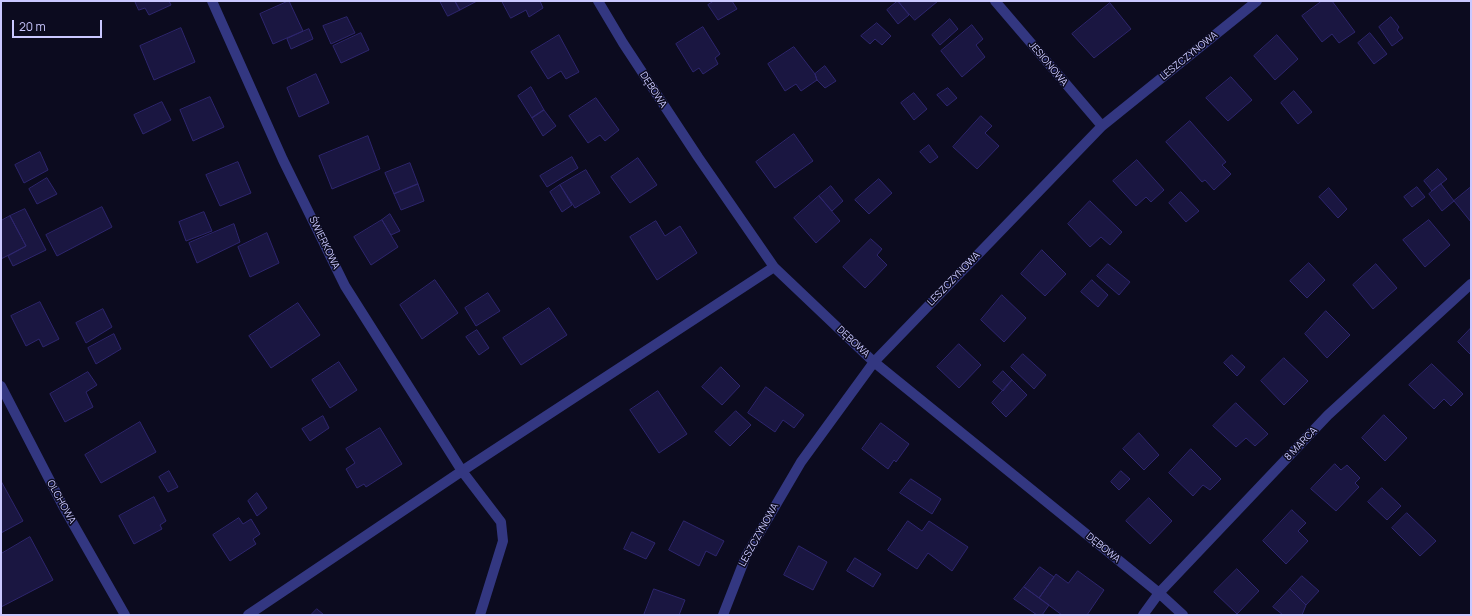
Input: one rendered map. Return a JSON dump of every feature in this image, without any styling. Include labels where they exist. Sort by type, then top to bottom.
[{"type":"street","name":"ŚWIERKOWA","points":[[212,1],[283,160],[346,286],[462,471],[501,522],[503,541],[480,615]]},
{"type":"street","name":"DĘBOWA","points":[[598,1],[623,43],[698,157],[774,267],[874,362],[1159,593],[1183,615]]},
{"type":"street","name":"JESIONOWA","points":[[995,1],[1102,126]]},
{"type":"street","name":"LESZCZYNOWA","points":[[723,615],[746,556],[801,462],[874,362],[1102,126],[1257,1]]},
{"type":"street","points":[[248,615],[462,471],[774,267]]},
{"type":"street","name":"8 MARCA","points":[[1143,615],[1159,593],[1328,415],[1471,284]]},
{"type":"street","name":"OLCHOWA","points":[[1,386],[63,506],[126,615]]},
{"type":"building","points":[[135,1],[169,1],[171,5],[149,15],[145,8],[139,10]]},
{"type":"building","points":[[289,1],[303,31],[273,44],[260,14]]},
{"type":"building","points":[[440,1],[455,1],[460,10],[448,16]]},
{"type":"building","points":[[455,1],[477,1],[460,10]]},
{"type":"building","points":[[502,1],[540,1],[543,8],[529,17],[526,10],[511,18]]},
{"type":"building","points":[[714,1],[732,1],[737,9],[718,20],[708,5]]},
{"type":"building","points":[[898,1],[938,1],[915,20]]},
{"type":"building","points":[[898,1],[909,15],[898,24],[887,10]]},
{"type":"building","points":[[1322,1],[1332,1],[1355,32],[1339,43],[1332,34],[1322,42],[1302,16]]},
{"type":"building","points":[[1110,3],[1131,29],[1094,58],[1072,34]]},
{"type":"building","points":[[347,17],[355,33],[331,44],[323,26]]},
{"type":"building","points":[[1391,17],[1399,27],[1397,30],[1403,38],[1392,46],[1379,27]]},
{"type":"building","points":[[950,19],[958,29],[940,45],[932,35]]},
{"type":"building","points":[[877,23],[891,36],[882,45],[875,39],[870,44],[861,36]]},
{"type":"building","points":[[972,25],[983,39],[976,45],[985,57],[962,77],[941,51]]},
{"type":"building","points":[[703,27],[720,54],[715,58],[718,64],[703,74],[699,68],[693,72],[676,44]]},
{"type":"building","points":[[181,28],[195,62],[154,80],[140,46]]},
{"type":"building","points":[[309,29],[313,39],[291,49],[287,39]]},
{"type":"building","points":[[361,33],[369,50],[341,63],[333,46]]},
{"type":"building","points":[[1370,33],[1387,54],[1374,64],[1358,43]]},
{"type":"building","points":[[559,35],[579,72],[566,79],[561,71],[548,79],[531,52]]},
{"type":"building","points":[[1277,35],[1298,59],[1275,80],[1254,56]]},
{"type":"building","points":[[794,47],[815,74],[817,80],[801,91],[796,84],[785,91],[768,64]]},
{"type":"building","points":[[825,66],[836,81],[825,88],[817,80],[815,74]]},
{"type":"building","points":[[316,74],[329,103],[299,117],[287,88]]},
{"type":"building","points":[[1231,77],[1252,100],[1228,121],[1206,98]]},
{"type":"building","points":[[531,87],[544,110],[532,118],[518,96]]},
{"type":"building","points":[[948,88],[957,98],[947,106],[937,95]]},
{"type":"building","points":[[1294,91],[1312,112],[1298,124],[1281,103]]},
{"type":"building","points":[[914,93],[927,109],[914,120],[901,103]]},
{"type":"building","points":[[210,97],[224,127],[193,141],[180,110]]},
{"type":"building","points":[[596,98],[619,130],[605,141],[600,135],[588,143],[569,116]]},
{"type":"building","points":[[162,102],[171,120],[143,134],[134,115]]},
{"type":"building","points":[[544,110],[556,126],[543,136],[532,118]]},
{"type":"building","points":[[981,116],[992,126],[985,133],[999,146],[977,169],[953,147]]},
{"type":"building","points":[[1190,121],[1226,162],[1222,165],[1231,174],[1214,190],[1205,180],[1202,182],[1166,142]]},
{"type":"building","points":[[794,134],[813,161],[775,188],[756,162]]},
{"type":"building","points":[[368,136],[380,169],[332,189],[319,156]]},
{"type":"building","points":[[929,145],[938,157],[930,163],[920,152]]},
{"type":"building","points":[[40,152],[48,170],[24,183],[15,165]]},
{"type":"building","points":[[572,157],[578,168],[547,187],[540,176]]},
{"type":"building","points":[[638,158],[657,185],[630,203],[611,177]]},
{"type":"building","points":[[1137,160],[1164,190],[1151,202],[1146,197],[1136,206],[1113,181]]},
{"type":"building","points":[[238,162],[251,193],[220,206],[206,175]]},
{"type":"building","points":[[410,163],[418,184],[394,194],[385,173]]},
{"type":"building","points":[[1438,169],[1447,179],[1432,191],[1424,181]]},
{"type":"building","points":[[586,170],[600,193],[575,208],[560,185]]},
{"type":"building","points":[[47,178],[57,194],[37,204],[29,189]]},
{"type":"building","points":[[879,179],[892,193],[869,214],[855,200]]},
{"type":"building","points":[[418,184],[424,201],[401,210],[394,194]]},
{"type":"building","points":[[1441,184],[1454,201],[1442,211],[1429,194]]},
{"type":"building","points":[[560,185],[572,205],[562,212],[550,192]]},
{"type":"building","points":[[831,186],[843,201],[832,211],[819,196]]},
{"type":"building","points":[[1417,187],[1425,197],[1412,207],[1404,197]]},
{"type":"building","points":[[1471,187],[1471,222],[1454,201]]},
{"type":"building","points":[[1329,188],[1347,209],[1338,218],[1319,197]]},
{"type":"building","points":[[1181,192],[1199,211],[1186,222],[1169,203]]},
{"type":"building","points":[[819,196],[840,221],[816,243],[794,218]]},
{"type":"building","points":[[1090,201],[1122,232],[1110,245],[1101,237],[1090,247],[1068,224]]},
{"type":"building","points":[[102,207],[112,227],[57,256],[46,235]]},
{"type":"building","points":[[25,209],[46,250],[13,266],[8,256],[26,246],[10,216]]},
{"type":"building","points":[[204,212],[212,231],[186,241],[179,222]]},
{"type":"building","points":[[390,214],[400,231],[391,235],[382,220]]},
{"type":"building","points":[[10,216],[26,246],[1,259],[1,221]]},
{"type":"building","points":[[382,220],[398,247],[371,265],[354,237]]},
{"type":"building","points":[[1429,220],[1450,245],[1425,267],[1403,240]]},
{"type":"building","points":[[656,221],[665,236],[680,226],[697,253],[657,280],[630,237]]},
{"type":"building","points":[[234,224],[240,242],[197,263],[189,243]]},
{"type":"building","points":[[267,233],[279,263],[250,277],[238,247]]},
{"type":"building","points":[[871,239],[882,249],[877,255],[887,265],[865,288],[843,267]]},
{"type":"building","points":[[1042,250],[1066,274],[1045,296],[1021,274]]},
{"type":"building","points":[[1309,263],[1325,280],[1307,298],[1290,281]]},
{"type":"building","points":[[1108,264],[1130,282],[1119,295],[1097,276]]},
{"type":"building","points":[[1376,264],[1397,288],[1373,309],[1353,285]]},
{"type":"building","points":[[435,280],[458,313],[422,339],[400,305]]},
{"type":"building","points":[[1092,280],[1108,295],[1098,307],[1081,292]]},
{"type":"building","points":[[488,293],[500,311],[476,326],[465,308]]},
{"type":"building","points":[[1002,295],[1026,318],[1004,342],[981,320]]},
{"type":"building","points":[[40,302],[59,339],[43,347],[39,339],[26,346],[11,316]]},
{"type":"building","points":[[298,303],[320,335],[271,368],[249,336]]},
{"type":"building","points":[[549,308],[567,335],[521,365],[503,338]]},
{"type":"building","points":[[103,309],[112,327],[86,343],[76,323]]},
{"type":"building","points":[[1326,311],[1350,335],[1327,358],[1305,334]]},
{"type":"building","points":[[1471,328],[1471,355],[1458,342]]},
{"type":"building","points":[[477,330],[489,348],[479,355],[466,337]]},
{"type":"building","points":[[114,334],[121,349],[96,364],[88,348]]},
{"type":"building","points":[[959,344],[981,365],[959,388],[937,367]]},
{"type":"building","points":[[1023,354],[1046,375],[1034,389],[1011,367]]},
{"type":"building","points":[[1232,355],[1245,367],[1237,376],[1224,363]]},
{"type":"building","points":[[1284,358],[1308,381],[1284,405],[1261,381]]},
{"type":"building","points":[[339,362],[357,390],[330,408],[312,380]]},
{"type":"building","points":[[1432,364],[1463,394],[1451,406],[1444,399],[1434,409],[1409,385]]},
{"type":"building","points":[[721,367],[740,386],[722,405],[702,387]]},
{"type":"building","points":[[1003,371],[1012,380],[1003,391],[993,382]]},
{"type":"building","points":[[88,372],[97,385],[86,392],[93,407],[65,422],[50,394]]},
{"type":"building","points":[[1012,380],[1027,395],[1006,417],[992,403]]},
{"type":"building","points":[[766,387],[804,415],[794,428],[783,420],[775,432],[748,413]]},
{"type":"building","points":[[658,391],[687,434],[659,453],[630,410]]},
{"type":"building","points":[[1236,403],[1268,434],[1255,446],[1246,438],[1236,447],[1213,426]]},
{"type":"building","points":[[736,411],[751,425],[730,446],[715,432]]},
{"type":"building","points":[[1384,415],[1407,438],[1385,461],[1362,438]]},
{"type":"building","points":[[323,416],[329,428],[310,441],[302,429]]},
{"type":"building","points":[[140,422],[156,452],[101,483],[85,455]]},
{"type":"building","points":[[881,423],[909,444],[896,462],[894,460],[888,469],[862,449]]},
{"type":"building","points":[[380,428],[402,464],[366,487],[364,484],[357,488],[346,469],[355,463],[346,449]]},
{"type":"building","points":[[1139,433],[1159,455],[1144,470],[1123,449]]},
{"type":"building","points":[[1191,449],[1221,479],[1210,490],[1203,485],[1193,496],[1169,473]]},
{"type":"building","points":[[1335,464],[1341,470],[1347,465],[1360,478],[1355,483],[1359,487],[1336,511],[1311,489]]},
{"type":"building","points":[[169,471],[178,487],[168,492],[159,477]]},
{"type":"building","points":[[1121,471],[1130,479],[1119,490],[1111,482]]},
{"type":"building","points":[[911,479],[941,499],[932,514],[900,493]]},
{"type":"building","points":[[1,481],[23,521],[1,533]]},
{"type":"building","points":[[1382,488],[1401,506],[1387,520],[1368,502]]},
{"type":"building","points":[[257,493],[267,508],[257,516],[248,501]]},
{"type":"building","points":[[154,497],[166,521],[160,525],[162,529],[134,544],[119,516]]},
{"type":"building","points":[[1149,498],[1172,521],[1150,544],[1126,521]]},
{"type":"building","points":[[1292,510],[1306,523],[1298,531],[1308,541],[1286,564],[1263,541]]},
{"type":"building","points":[[1407,513],[1436,541],[1420,556],[1392,528]]},
{"type":"building","points":[[239,518],[243,524],[251,519],[260,534],[253,539],[256,544],[230,561],[213,535]]},
{"type":"building","points":[[684,521],[724,541],[716,556],[706,551],[699,566],[669,550]]},
{"type":"building","points":[[908,521],[922,531],[929,521],[968,547],[952,571],[928,553],[917,569],[888,550]]},
{"type":"building","points":[[632,532],[655,543],[646,559],[624,549]]},
{"type":"building","points":[[30,537],[53,580],[1,607],[1,554]]},
{"type":"building","points":[[799,546],[827,562],[813,590],[784,575]]},
{"type":"building","points":[[855,558],[881,574],[873,587],[847,571]]},
{"type":"building","points":[[1040,567],[1054,577],[1039,598],[1024,587]]},
{"type":"building","points":[[1237,569],[1259,591],[1237,614],[1214,592]]},
{"type":"building","points":[[1078,571],[1104,590],[1087,615],[1062,615],[1039,598],[1056,574],[1068,583]]},
{"type":"building","points":[[1302,576],[1319,591],[1306,605],[1290,589]]},
{"type":"building","points":[[1024,587],[1049,605],[1042,615],[1037,615],[1014,599]]},
{"type":"building","points":[[654,589],[685,600],[679,615],[644,615]]},
{"type":"building","points":[[1290,589],[1306,605],[1302,615],[1283,615],[1273,607]]},
{"type":"building","points":[[317,609],[324,615],[311,615]]}]
